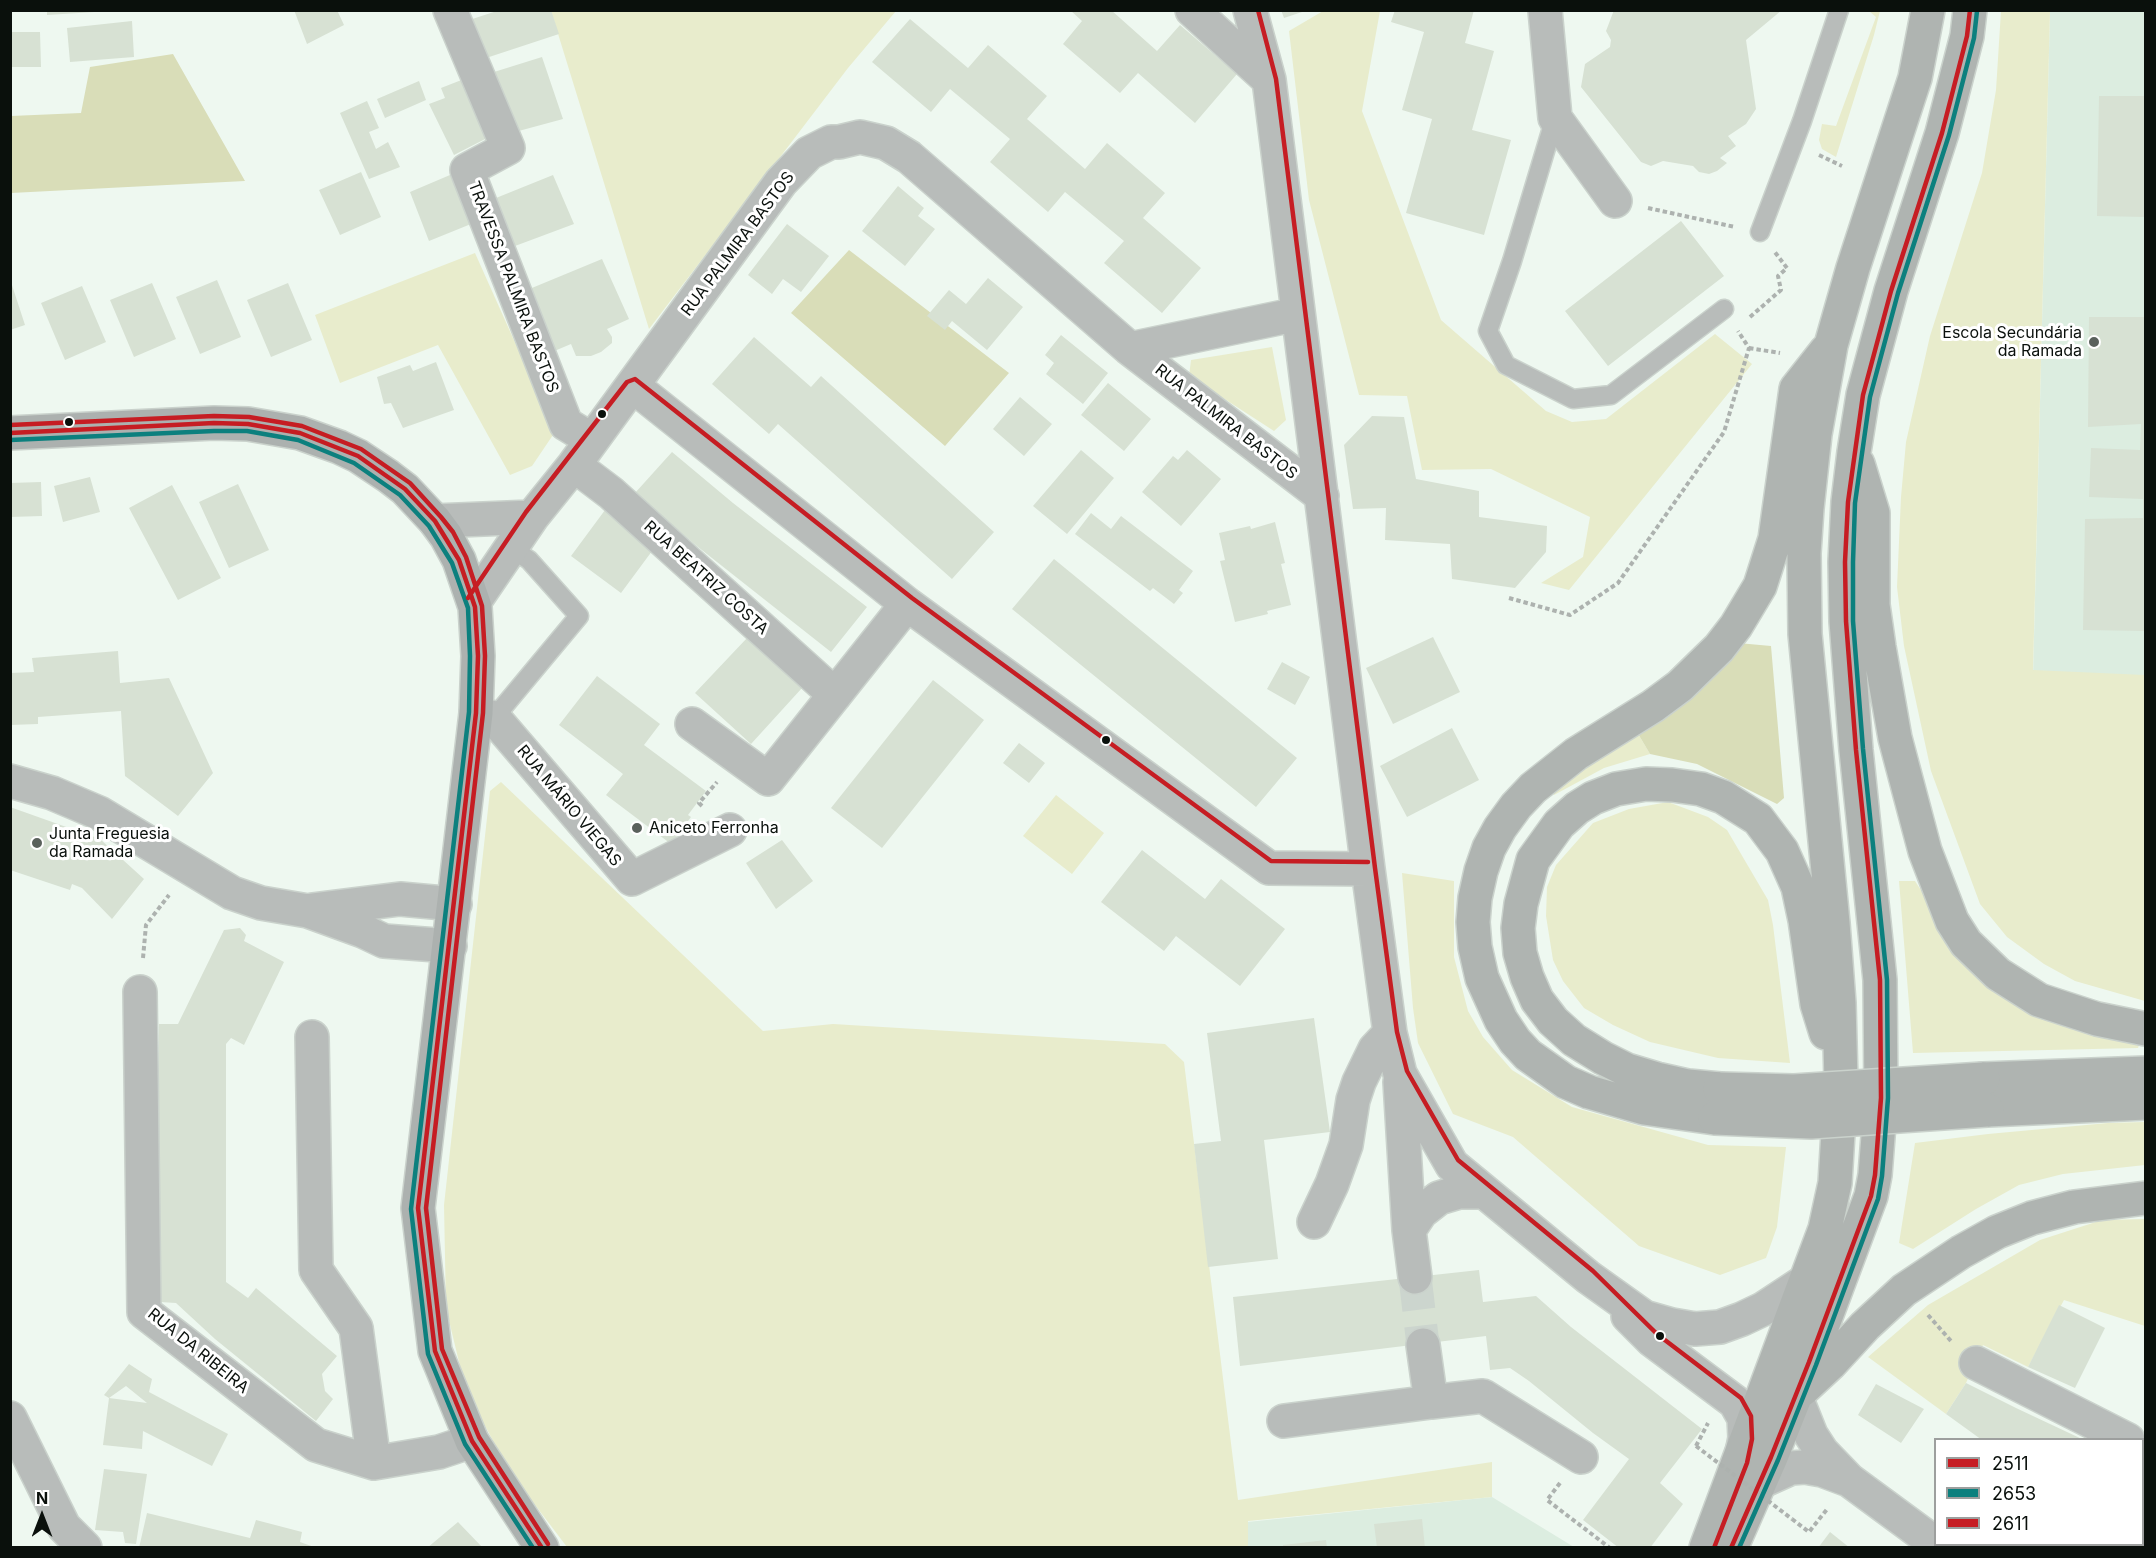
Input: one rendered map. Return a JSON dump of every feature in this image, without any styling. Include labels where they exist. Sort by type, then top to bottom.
[{"type":"main road","points":[[1731,1548],[1750,1471],[1807,1280],[1826,1229],[1837,1158],[1841,1082],[1836,961],[1808,671],[1804,599],[1804,553],[1811,469],[1831,345],[1853,268],[1915,78],[1928,10]]},
{"type":"main road","points":[[1706,1548],[1795,1395],[1871,1196],[1878,1144],[1882,1034],[1880,980],[1856,750],[1846,621],[1845,562],[1854,452],[1863,395],[1877,341],[1942,133],[1967,36],[1970,10]]},
{"type":"main road","points":[[1831,345],[1796,389],[1775,539],[1760,586],[1736,626],[1719,648],[1680,687],[1576,754],[1533,788],[1510,814],[1489,848],[1474,898],[1474,947],[1482,978],[1501,1020],[1528,1055],[1566,1082],[1589,1092],[1644,1108],[1718,1104],[1794,1091],[1985,1095],[2145,1103]]},
{"type":"main road","points":[[10,433],[214,423],[278,428],[324,440],[358,456],[405,489],[435,521],[459,560],[474,602],[485,716],[455,904],[418,1208],[435,1351],[472,1441],[542,1548]]},
{"type":"main road","points":[[1854,452],[1874,513],[1874,605],[1895,738],[1925,850],[1952,921],[1966,943],[1981,959],[1998,974],[2039,1000],[2097,1019],[2145,1029]]},
{"type":"main road","points":[[1718,1104],[1688,1086],[1627,1070],[1574,1040],[1553,1021],[1537,1000],[1527,977],[1520,953],[1518,928],[1521,904],[1533,860],[1559,824],[1577,808],[1593,798],[1616,789],[1646,784],[1672,784],[1701,789],[1741,807],[1758,819],[1771,834],[1782,851],[1798,887],[1817,1004],[1841,1082]]},
{"type":"main road","points":[[1985,1095],[2145,1072]]},
{"type":"main road","points":[[1795,1395],[1830,1364],[1865,1326],[1904,1290],[1960,1252],[1997,1232],[2032,1218],[2074,1207],[2145,1197]]},
{"type":"street","name":"TRAVESSA PALMIRA BASTOS","points":[[450,10],[508,148],[467,170],[566,424],[583,452]]},
{"type":"street","points":[[1192,10],[1269,80]]},
{"type":"street","points":[[1250,10],[1269,80],[1368,869],[1390,1034],[1400,1074],[1409,1230],[1415,1277]]},
{"type":"street","points":[[1545,10],[1555,118],[1616,201]]},
{"type":"street","name":"RUA PALMIRA BASTOS","points":[[474,602],[532,517],[633,386],[781,182],[809,153],[831,142],[860,137],[886,143],[909,157],[1130,349],[1322,496]]},
{"type":"street","name":"RUA PALMIRA BASTOS","points":[[1130,349],[1298,314]]},
{"type":"street","points":[[633,386],[907,604],[1269,868],[1368,869]]},
{"type":"street","name":"RUA BEATRIZ COSTA","points":[[583,452],[611,493],[835,694]]},
{"type":"street","points":[[435,521],[532,517]]},
{"type":"street","points":[[692,724],[768,779],[907,604]]},
{"type":"street","name":"RUA MÁRIO VIEGAS","points":[[485,716],[632,879],[730,830]]},
{"type":"street","points":[[10,781],[52,793],[89,808],[232,893],[261,903],[308,911],[384,940],[450,946]]},
{"type":"street","points":[[308,911],[400,899],[455,904]]},
{"type":"street","name":"RUA DA RIBEIRA","points":[[140,992],[144,1312],[316,1445],[374,1463],[439,1452],[472,1441]]},
{"type":"street","points":[[1314,1222],[1332,1184],[1346,1145],[1353,1100],[1359,1082],[1375,1049],[1390,1034]]},
{"type":"street","points":[[312,1037],[316,1270],[356,1328],[374,1463]]},
{"type":"street","points":[[1400,1074],[1452,1165],[1588,1277],[1644,1317],[1695,1329],[1720,1326],[1763,1309],[1807,1280]]},
{"type":"street","points":[[1409,1230],[1421,1212],[1439,1198],[1459,1192],[1484,1192]]},
{"type":"street","points":[[1588,1277],[1652,1340],[1735,1402],[1744,1418],[1750,1471],[1805,1467],[1822,1470],[1839,1493],[1934,1543]]},
{"type":"street","points":[[1423,1345],[1431,1402]]},
{"type":"street","points":[[1976,1363],[2124,1438]]},
{"type":"street","points":[[1795,1395],[1839,1493]]},
{"type":"street","points":[[1284,1421],[1483,1396],[1581,1457]]},
{"type":"street","points":[[10,1418],[64,1527],[85,1548]]},
{"type":"lane","points":[[1760,232],[1802,121],[1839,10]]},
{"type":"lane","points":[[1555,118],[1488,331],[1506,365],[1573,399],[1611,395],[1725,309]]},
{"type":"lane","points":[[485,716],[579,616],[529,560],[511,548]]},
{"type":"path","points":[[1616,201],[1760,232],[1787,268],[1778,276],[1782,290],[1756,311]]},
{"type":"path","points":[[1509,598],[1570,615],[1618,583],[1725,432],[1749,348],[1725,309]]},
{"type":"path","points":[[1749,348],[1787,354]]},
{"type":"path","points":[[730,830],[699,803],[738,758]]},
{"type":"path","points":[[140,992],[146,925],[189,868]]},
{"type":"path","points":[[1924,1311],[1954,1344],[1976,1363]]},
{"type":"path","points":[[1710,1419],[1696,1446],[1809,1532],[1839,1493]]},
{"type":"path","points":[[1581,1457],[1547,1500],[1610,1548]]},
{"type":"path","points":[[1781,1518],[1785,1508]]},
{"type":"shaded area","name":"Escola Secundária da Ramada","points":[[2050,11],[2143,11],[2146,13],[2145,913],[2028,872]]},
{"type":"shaded area","points":[[1492,1497],[1574,1547],[1248,1547],[1247,1522]]},
{"type":"green space","points":[[551,11],[896,11],[848,68],[649,329]]},
{"type":"green space","points":[[1323,11],[1380,11],[1362,111],[1441,320],[1546,411],[1572,422],[1606,419],[1715,334],[1752,364],[1569,590],[1541,583],[1583,557],[1590,517],[1491,469],[1422,470],[1407,396],[1359,395],[1309,200],[1289,31]]},
{"type":"green space","points":[[1869,11],[1880,11],[1836,157],[1822,149],[1819,140],[1822,124],[1836,126],[1876,17]]},
{"type":"green space","points":[[2001,11],[2050,11],[2033,670],[2145,675],[2145,1001],[2075,981],[2044,964],[2007,937],[1980,904],[1931,771],[1904,646],[1897,587],[1906,442],[1930,336],[1982,173],[1996,90]]},
{"type":"green space","points":[[173,54],[245,181],[11,193],[11,116],[81,113],[90,67]]},
{"type":"green space","points":[[849,250],[1009,373],[945,446],[791,313]]},
{"type":"green space","points":[[475,253],[555,432],[532,466],[510,475],[438,345],[340,383],[315,315]]},
{"type":"green space","points":[[1272,347],[1286,420],[1274,431],[1189,376],[1191,360]]},
{"type":"green space","points":[[1738,643],[1771,646],[1784,798],[1777,804],[1697,764],[1650,754],[1637,732]]},
{"type":"green space","points":[[1637,732],[1650,754],[1604,768],[1554,795],[1551,789]]},
{"type":"green space","points":[[501,782],[763,1031],[833,1024],[1165,1044],[1184,1062],[1238,1500],[1492,1462],[1492,1497],[1248,1521],[1248,1547],[567,1547],[510,1472],[466,1391],[446,1308],[444,1205],[490,791]]},
{"type":"green space","points":[[1056,795],[1104,833],[1072,874],[1023,836]]},
{"type":"green space","points":[[1668,802],[1708,817],[1727,830],[1768,900],[1790,1063],[1718,1058],[1650,1042],[1613,1025],[1584,1008],[1563,981],[1553,960],[1546,916],[1547,887],[1556,865],[1593,823],[1629,809]]},
{"type":"green space","points":[[1402,873],[1454,881],[1454,957],[1468,1011],[1483,1037],[1512,1070],[1572,1107],[1708,1145],[1786,1147],[1777,1227],[1766,1258],[1720,1275],[1639,1246],[1513,1137],[1453,1114],[1418,1043]]},
{"type":"green space","points":[[1899,881],[1915,881],[1980,981],[2018,1002],[2142,1038],[2138,1048],[1913,1053]]},
{"type":"green space","points":[[2145,1122],[2145,1165],[2063,1174],[2019,1185],[1913,1249],[1899,1243],[1915,1143],[2108,1123]]},
{"type":"green space","points":[[2145,1219],[2145,1326],[2064,1300],[2028,1367],[1983,1345],[1966,1383],[1946,1414],[1868,1357],[1928,1305],[2040,1240],[2102,1220]]},
{"type":"building","points":[[47,10],[94,10],[94,12],[47,15]]},
{"type":"building","points":[[294,10],[337,10],[344,25],[307,44]]},
{"type":"building","points":[[500,10],[551,10],[559,34],[477,61],[463,22]]},
{"type":"building","points":[[1070,10],[1111,10],[1157,51],[1180,25],[1237,74],[1195,123],[1138,73],[1120,93],[1063,44],[1082,21]]},
{"type":"building","points":[[1281,10],[1305,10],[1305,11],[1284,18]]},
{"type":"building","points":[[1395,10],[1474,10],[1465,43],[1494,51],[1472,130],[1511,140],[1484,235],[1406,213],[1432,119],[1402,110],[1424,32],[1391,22]]},
{"type":"building","points":[[1614,10],[1782,10],[1746,40],[1756,109],[1746,124],[1728,136],[1736,146],[1720,158],[1727,163],[1717,171],[1709,174],[1699,172],[1693,166],[1663,161],[1651,166],[1641,162],[1581,87],[1585,64],[1610,47],[1611,40],[1606,31]]},
{"type":"building","points":[[910,19],[968,68],[988,45],[1047,96],[1027,119],[1085,169],[1107,143],[1165,193],[1143,218],[1201,268],[1162,313],[1104,263],[1124,241],[1065,192],[1048,212],[990,162],[1010,139],[950,89],[931,112],[872,62]]},
{"type":"building","points":[[132,21],[134,57],[70,62],[67,28]]},
{"type":"building","points":[[10,32],[40,32],[41,67],[10,67]]},
{"type":"building","points":[[542,57],[563,119],[515,132],[494,72]]},
{"type":"building","points":[[464,79],[491,136],[454,155],[429,104],[445,98],[441,88]]},
{"type":"building","points":[[419,81],[426,100],[385,118],[377,99]]},
{"type":"building","points":[[2099,96],[2145,96],[2145,217],[2097,216]]},
{"type":"building","points":[[367,101],[379,128],[369,132],[376,149],[388,142],[400,167],[369,179],[340,113]]},
{"type":"building","points":[[361,172],[381,217],[340,235],[319,190]]},
{"type":"building","points":[[450,175],[471,224],[429,241],[410,192]]},
{"type":"building","points":[[553,175],[574,224],[515,246],[496,198]]},
{"type":"building","points":[[898,186],[924,208],[918,216],[935,229],[905,266],[862,231]]},
{"type":"building","points":[[1681,221],[1724,276],[1608,366],[1565,311]]},
{"type":"building","points":[[787,224],[829,256],[801,292],[783,279],[772,294],[748,275]]},
{"type":"building","points":[[602,259],[629,319],[607,329],[612,337],[612,343],[601,352],[591,356],[576,356],[571,344],[552,352],[527,290]]},
{"type":"building","points":[[988,278],[1023,307],[987,350],[952,321],[945,330],[927,316],[949,290],[966,304]]},
{"type":"building","points":[[10,279],[25,325],[10,330]]},
{"type":"building","points":[[217,280],[241,337],[200,354],[176,297]]},
{"type":"building","points":[[152,283],[176,339],[134,357],[110,300]]},
{"type":"building","points":[[288,283],[312,340],[271,357],[247,300]]},
{"type":"building","points":[[82,286],[106,342],[65,360],[41,303]]},
{"type":"building","points":[[2089,317],[2145,317],[2145,631],[2083,630],[2085,519],[2143,518],[2143,499],[2089,497],[2091,448],[2140,450],[2141,424],[2088,427]]},
{"type":"building","points":[[1061,335],[1108,373],[1083,404],[1046,374],[1054,363],[1045,355]]},
{"type":"building","points":[[754,337],[811,387],[821,376],[994,532],[952,579],[778,424],[769,434],[712,384]]},
{"type":"building","points":[[436,362],[454,410],[403,428],[391,403],[384,404],[377,377],[410,365],[413,371]]},
{"type":"building","points":[[1108,383],[1151,419],[1124,451],[1081,415]]},
{"type":"building","points":[[1020,397],[1052,424],[1024,456],[993,429]]},
{"type":"building","points":[[1372,416],[1404,417],[1416,479],[1479,491],[1479,517],[1547,526],[1546,552],[1515,588],[1452,579],[1450,544],[1385,540],[1386,508],[1353,509],[1344,445]]},
{"type":"building","points":[[1081,450],[1114,478],[1067,534],[1033,506]]},
{"type":"building","points":[[1187,450],[1221,479],[1181,526],[1142,492],[1173,456],[1178,460]]},
{"type":"building","points":[[672,452],[733,503],[867,607],[831,652],[698,547],[635,493]]},
{"type":"building","points":[[90,477],[100,512],[63,522],[54,486]]},
{"type":"building","points":[[41,482],[42,516],[10,517],[10,483]]},
{"type":"building","points":[[238,484],[269,550],[229,568],[199,502]]},
{"type":"building","points":[[172,485],[221,578],[178,600],[129,508]]},
{"type":"building","points":[[608,506],[658,543],[621,593],[571,556]]},
{"type":"building","points":[[1091,513],[1111,529],[1121,516],[1193,571],[1179,590],[1183,593],[1174,604],[1153,588],[1150,591],[1075,534]]},
{"type":"building","points":[[1275,522],[1285,563],[1281,564],[1291,605],[1267,611],[1268,614],[1235,622],[1220,561],[1225,560],[1219,533],[1250,526],[1251,529]]},
{"type":"building","points":[[1054,559],[1297,758],[1256,807],[1012,609]]},
{"type":"building","points":[[1433,637],[1460,692],[1393,724],[1366,668]]},
{"type":"building","points":[[747,638],[802,688],[751,744],[695,693]]},
{"type":"building","points":[[118,651],[120,683],[169,678],[213,773],[178,816],[125,776],[121,711],[38,717],[38,724],[10,725],[10,673],[34,672],[32,658]]},
{"type":"building","points":[[1282,662],[1310,677],[1295,705],[1267,689]]},
{"type":"building","points":[[597,676],[660,724],[644,745],[706,791],[688,815],[691,817],[671,844],[606,795],[623,774],[559,725]]},
{"type":"building","points":[[933,680],[984,720],[882,848],[831,808]]},
{"type":"building","points":[[1452,728],[1479,780],[1407,817],[1380,766]]},
{"type":"building","points":[[1019,743],[1045,763],[1029,783],[1003,763]]},
{"type":"building","points":[[10,807],[100,839],[144,879],[112,919],[82,888],[72,884],[70,890],[10,870]]},
{"type":"building","points":[[782,840],[813,881],[776,909],[746,863]]},
{"type":"building","points":[[1142,850],[1205,899],[1221,879],[1285,929],[1240,986],[1176,936],[1164,951],[1101,902]]},
{"type":"building","points":[[240,928],[246,935],[244,941],[284,962],[244,1045],[231,1038],[226,1044],[226,1282],[248,1298],[256,1288],[337,1356],[322,1374],[325,1391],[333,1399],[316,1421],[215,1339],[176,1303],[160,1302],[159,1024],[178,1024],[224,930]]},
{"type":"building","points":[[1314,1018],[1330,1132],[1264,1140],[1278,1259],[1208,1267],[1194,1144],[1221,1141],[1207,1033]]},
{"type":"building","points":[[1479,1270],[1483,1302],[1536,1296],[1571,1327],[1702,1429],[1660,1483],[1683,1504],[1650,1548],[1619,1548],[1583,1520],[1629,1459],[1510,1368],[1490,1370],[1486,1336],[1240,1366],[1233,1297]]},
{"type":"building","points":[[2059,1305],[2105,1328],[2075,1388],[2028,1367]]},
{"type":"building","points":[[129,1364],[152,1379],[149,1392],[228,1434],[212,1466],[143,1431],[142,1449],[103,1445],[109,1398],[104,1395]],"holes":[[[126,1386],[147,1403],[109,1398]]]},
{"type":"building","points":[[1966,1383],[2080,1438],[1979,1438],[1946,1414]]},
{"type":"building","points":[[1876,1384],[1924,1409],[1901,1443],[1858,1415]]},
{"type":"building","points":[[104,1469],[147,1474],[136,1544],[125,1543],[123,1532],[95,1530]]},
{"type":"building","points":[[2144,1470],[2145,1471],[2144,1530]]},
{"type":"building","points":[[147,1513],[250,1538],[256,1520],[302,1532],[300,1542],[317,1548],[139,1548]]},
{"type":"building","points":[[1422,1519],[1425,1548],[1377,1548],[1374,1524]]},
{"type":"building","points":[[458,1522],[483,1548],[427,1548]]},
{"type":"building","points":[[1830,1532],[1850,1548],[1818,1548]]},
{"type":"building","points":[[1326,1540],[1327,1548],[1283,1548],[1283,1545]]},
{"type":"building","points":[[2029,1546],[2115,1546],[2116,1548],[2032,1548]]},
{"type":"tunnel","points":[[1415,1277],[1423,1345]]},
{"type":"transit line","name":"2611","points":[[1258,10],[1276,79],[1375,868],[1397,1032],[1407,1071],[1458,1160],[1593,1271],[1657,1334],[1741,1398],[1751,1416],[1752,1439],[1747,1463],[1714,1548]]},
{"type":"transit line","name":"2511","points":[[1731,1548],[1809,1362],[1871,1196],[1875,1175],[1881,1098],[1880,980],[1856,750],[1846,621],[1845,562],[1848,502],[1863,395],[1891,291],[1942,133],[1967,36],[1970,10]]},
{"type":"transit line","name":"2653","points":[[1739,1548],[1778,1460],[1816,1365],[1878,1199],[1882,1176],[1888,1098],[1887,980],[1863,749],[1853,621],[1855,503],[1870,397],[1898,293],[1949,135],[1974,38],[1977,11]]},
{"type":"transit line","name":"2611","points":[[468,598],[526,512],[627,382],[635,379],[912,598],[1271,861],[1368,862]]},
{"type":"transit line","name":"2611","points":[[10,425],[214,416],[249,417],[302,426],[361,449],[410,483],[453,532],[466,557],[482,606],[485,656],[483,713],[426,1208],[442,1349],[479,1437],[548,1544]]},
{"type":"transit line","name":"2511","points":[[10,433],[214,423],[248,424],[300,433],[358,456],[405,489],[435,521],[459,560],[475,607],[478,656],[476,713],[418,1208],[435,1351],[472,1441],[542,1548]]},
{"type":"transit line","name":"2653","points":[[10,440],[214,431],[247,431],[298,440],[354,463],[400,495],[429,526],[452,563],[468,608],[469,712],[411,1209],[428,1354],[465,1444],[533,1548]]},
{"type":"place","name":"Escola Secundária da Ramada","points":[[2094,342]]},
{"type":"place","name":"Aniceto Ferronha","points":[[637,828]]},
{"type":"place","name":"Junta Freguesia da Ramada","points":[[37,843]]}]
